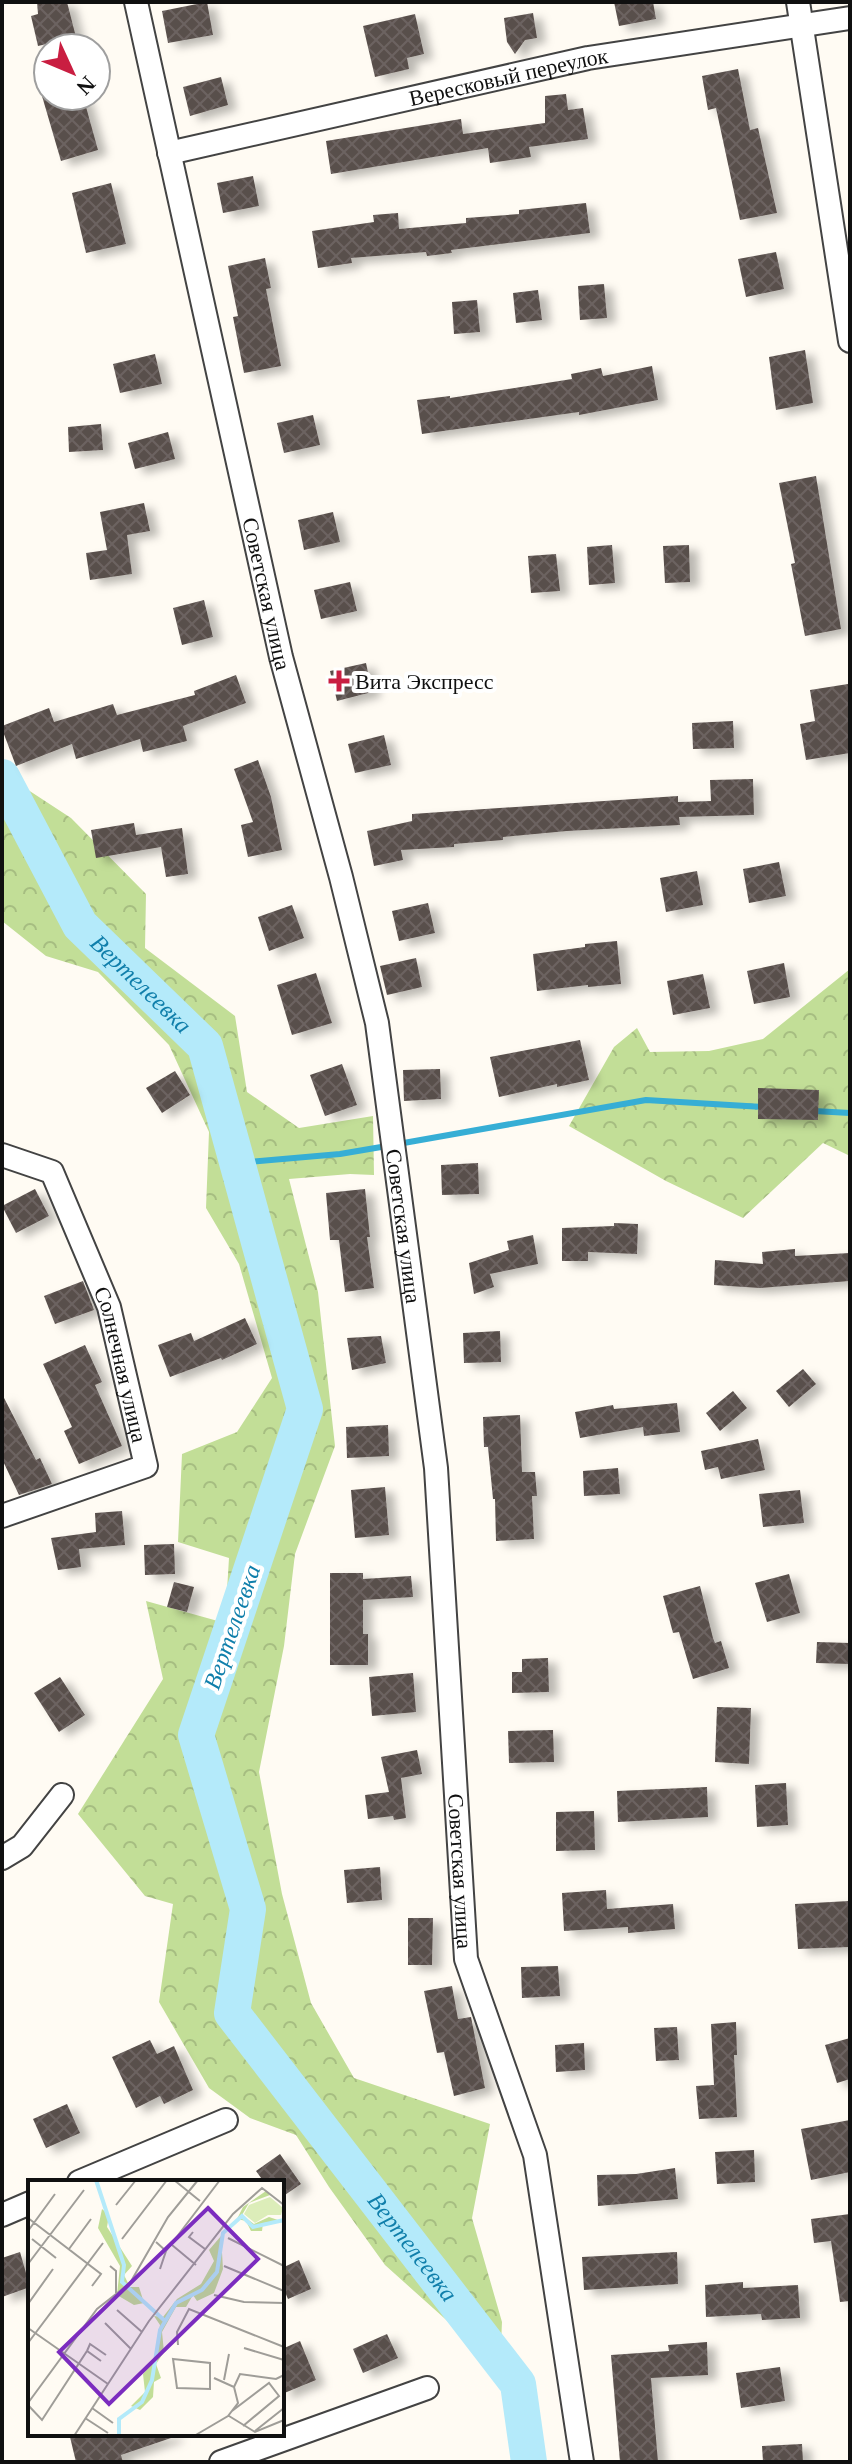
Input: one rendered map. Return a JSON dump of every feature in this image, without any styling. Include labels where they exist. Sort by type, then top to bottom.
[{"type":"street","name":"Советская улица","points":[[136,2],[281,657],[377,1023],[436,1468],[466,1959],[535,2155],[582,2462]]},
{"type":"street","points":[[798,2],[850,341]]},
{"type":"street","name":"Вересковый переулок","points":[[169,153],[588,58],[850,18]]},
{"type":"street","name":"Солнечная улица","points":[[2,1155],[52,1172],[109,1307],[146,1466],[2,1516]]},
{"type":"street","points":[[2,1858],[22,1846],[62,1795]]},
{"type":"street","points":[[84,2180],[226,2120]]},
{"type":"street","points":[[2,2215],[28,2204]]},
{"type":"street","points":[[221,2462],[427,2388]]},
{"type":"green space","points":[[2,759],[19,784],[71,818],[146,894],[145,948],[235,1016],[247,1092],[299,1128],[373,1116],[374,1175],[289,1179],[318,1292],[335,1446],[295,1554],[284,1646],[259,1772],[282,1894],[311,2003],[354,2078],[490,2124],[472,2218],[502,2322],[501,2344],[472,2343],[385,2265],[296,2135],[250,2118],[209,2088],[159,2002],[173,1904],[145,1896],[78,1814],[163,1679],[146,1601],[225,1623],[229,1558],[178,1542],[182,1454],[237,1432],[272,1378],[239,1264],[206,1208],[209,1132],[169,1045],[98,972],[46,956],[2,921]]},
{"type":"green space","points":[[850,969],[850,1156],[823,1143],[743,1218],[666,1181],[569,1126],[614,1047],[637,1028],[650,1052],[709,1051],[763,1039]]},
{"type":"building","points":[[37,2],[67,2],[75,32],[35,32],[31,16],[38,14]]},
{"type":"building","points":[[207,2],[213,35],[168,43],[162,11]]},
{"type":"building","points":[[614,2],[653,2],[656,19],[619,26]]},
{"type":"building","points":[[533,13],[537,38],[525,40],[515,54],[507,42],[504,18]]},
{"type":"building","points":[[415,14],[424,54],[407,58],[409,69],[375,77],[363,26]]},
{"type":"building","points":[[738,69],[750,130],[758,128],[777,213],[740,220],[716,108],[708,110],[702,76]]},
{"type":"building","points":[[221,77],[228,105],[190,116],[183,87]]},
{"type":"building","points":[[566,94],[568,110],[583,108],[588,139],[529,147],[531,157],[490,163],[488,148],[331,174],[326,141],[461,119],[463,134],[545,123],[545,96]]},
{"type":"building","points":[[47,112],[87,112],[98,150],[61,161]]},
{"type":"building","points":[[253,176],[259,206],[223,213],[217,183]]},
{"type":"building","points":[[111,183],[126,244],[86,253],[72,193]]},
{"type":"building","points":[[586,203],[590,233],[451,250],[452,253],[427,256],[426,252],[351,258],[352,263],[318,268],[312,231],[374,222],[373,215],[398,213],[399,229],[466,223],[466,218],[519,214],[519,210]]},
{"type":"building","points":[[776,252],[784,289],[746,297],[738,259]]},
{"type":"building","points":[[265,258],[271,288],[266,289],[281,366],[244,373],[233,317],[238,316],[228,266]]},
{"type":"building","points":[[604,284],[607,318],[580,320],[578,286]]},
{"type":"building","points":[[538,290],[542,320],[516,323],[513,293]]},
{"type":"building","points":[[477,300],[480,332],[454,334],[452,302]]},
{"type":"building","points":[[805,350],[813,403],[776,410],[769,357]]},
{"type":"building","points":[[155,354],[162,384],[120,393],[113,364]]},
{"type":"building","points":[[652,366],[658,400],[579,415],[579,412],[422,434],[417,400],[450,398],[572,379],[571,374],[601,368],[603,376]]},
{"type":"building","points":[[313,415],[320,445],[284,453],[277,423]]},
{"type":"building","points":[[101,424],[103,450],[69,452],[68,427]]},
{"type":"building","points":[[168,432],[175,459],[135,469],[128,443]]},
{"type":"building","points":[[816,476],[841,629],[805,636],[779,483]]},
{"type":"building","points":[[144,503],[150,531],[127,535],[132,574],[90,580],[86,553],[107,550],[100,512]]},
{"type":"building","points":[[333,512],[340,542],[304,550],[298,520]]},
{"type":"building","points":[[612,545],[615,583],[589,585],[587,547]]},
{"type":"building","points":[[689,545],[690,582],[665,583],[663,546]]},
{"type":"building","points":[[556,554],[560,591],[531,593],[528,556]]},
{"type":"building","points":[[350,582],[357,611],[321,619],[314,590]]},
{"type":"building","points":[[204,600],[213,637],[182,645],[173,608]]},
{"type":"building","points":[[366,663],[372,692],[337,701],[330,671]]},
{"type":"building","points":[[236,675],[246,703],[183,726],[187,741],[143,752],[140,739],[76,759],[72,744],[16,766],[2,729],[2,726],[49,708],[54,722],[113,704],[117,715],[195,695],[194,691]]},
{"type":"building","points":[[848,684],[850,753],[806,760],[800,724],[815,721],[810,690]]},
{"type":"building","points":[[733,721],[734,748],[693,749],[692,723]]},
{"type":"building","points":[[384,735],[391,765],[355,773],[348,744]]},
{"type":"building","points":[[258,760],[271,797],[282,850],[248,857],[241,825],[253,822],[234,769]]},
{"type":"building","points":[[753,779],[754,815],[679,817],[680,825],[567,831],[503,837],[503,840],[454,844],[454,847],[401,850],[403,860],[374,866],[367,831],[412,821],[412,814],[678,796],[678,802],[711,801],[710,780]]},
{"type":"building","points":[[134,823],[136,835],[182,828],[188,874],[166,877],[161,847],[96,858],[91,830]]},
{"type":"building","points":[[779,862],[786,896],[749,903],[743,869]]},
{"type":"building","points":[[697,871],[703,905],[666,912],[660,878]]},
{"type":"building","points":[[428,903],[435,933],[399,941],[392,911]]},
{"type":"building","points":[[292,905],[304,938],[269,951],[258,917]]},
{"type":"building","points":[[617,941],[621,984],[537,991],[533,954]]},
{"type":"building","points":[[416,958],[422,987],[387,995],[380,966]]},
{"type":"building","points":[[784,963],[790,997],[754,1004],[747,971]]},
{"type":"building","points":[[316,973],[332,1023],[292,1035],[277,985]]},
{"type":"building","points":[[703,974],[710,1008],[673,1015],[667,981]]},
{"type":"building","points":[[580,1040],[589,1080],[499,1097],[490,1057]]},
{"type":"building","points":[[342,1064],[357,1105],[325,1116],[310,1075]]},
{"type":"building","points":[[440,1069],[441,1099],[404,1101],[403,1070]]},
{"type":"building","points":[[175,1071],[190,1095],[162,1113],[146,1088]]},
{"type":"building","points":[[758,1088],[819,1090],[818,1120],[758,1119]]},
{"type":"building","points":[[478,1163],[479,1194],[442,1195],[441,1165]]},
{"type":"building","points":[[35,1189],[49,1216],[16,1233],[2,1206]]},
{"type":"building","points":[[365,1189],[374,1288],[345,1292],[339,1240],[330,1240],[326,1193]]},
{"type":"building","points":[[614,1223],[638,1224],[637,1254],[588,1252],[588,1261],[562,1261],[562,1228],[614,1226]]},
{"type":"building","points":[[533,1235],[538,1264],[490,1274],[494,1287],[474,1294],[469,1263],[509,1250],[507,1241]]},
{"type":"building","points":[[795,1249],[795,1256],[850,1253],[850,1281],[760,1288],[714,1285],[715,1260],[763,1264],[762,1252]]},
{"type":"building","points":[[83,1281],[94,1310],[55,1324],[44,1296]]},
{"type":"building","points":[[245,1318],[257,1344],[222,1360],[170,1377],[158,1345],[191,1333],[194,1341]]},
{"type":"building","points":[[500,1331],[501,1362],[464,1363],[463,1333]]},
{"type":"building","points":[[381,1336],[386,1363],[352,1370],[347,1338]]},
{"type":"building","points":[[85,1345],[102,1382],[95,1385],[122,1446],[79,1464],[64,1431],[72,1427],[43,1364]]},
{"type":"building","points":[[803,1369],[816,1384],[789,1407],[776,1391]]},
{"type":"building","points":[[733,1391],[747,1408],[720,1431],[706,1413]]},
{"type":"building","points":[[2,1394],[52,1484],[19,1495],[2,1459]]},
{"type":"building","points":[[677,1403],[680,1432],[644,1436],[643,1427],[580,1438],[575,1412],[613,1405],[614,1409]]},
{"type":"building","points":[[520,1415],[522,1472],[535,1472],[537,1496],[532,1496],[534,1539],[496,1541],[495,1499],[488,1447],[484,1447],[483,1417]]},
{"type":"building","points":[[388,1425],[389,1456],[347,1458],[346,1427]]},
{"type":"building","points":[[758,1439],[765,1470],[721,1479],[718,1467],[705,1470],[701,1451]]},
{"type":"building","points":[[618,1468],[620,1494],[584,1496],[583,1471]]},
{"type":"building","points":[[385,1487],[389,1535],[355,1538],[351,1490]]},
{"type":"building","points":[[800,1490],[804,1523],[763,1527],[759,1494]]},
{"type":"building","points":[[122,1511],[125,1545],[79,1549],[81,1567],[58,1570],[51,1538],[96,1532],[95,1513]]},
{"type":"building","points":[[174,1544],[175,1574],[145,1575],[144,1545]]},
{"type":"building","points":[[330,1573],[363,1573],[363,1579],[411,1576],[413,1597],[363,1600],[363,1634],[368,1634],[368,1665],[330,1665]]},
{"type":"building","points":[[789,1574],[800,1613],[767,1622],[755,1583]]},
{"type":"building","points":[[174,1582],[194,1587],[187,1612],[167,1607]]},
{"type":"building","points":[[700,1586],[713,1638],[715,1643],[721,1641],[729,1668],[693,1679],[679,1632],[673,1633],[663,1596]]},
{"type":"building","points":[[817,1642],[850,1643],[850,1664],[816,1663]]},
{"type":"building","points":[[548,1658],[549,1692],[512,1693],[512,1672],[522,1672],[522,1659]]},
{"type":"building","points":[[413,1673],[416,1712],[372,1716],[369,1677]]},
{"type":"building","points":[[60,1677],[85,1715],[59,1732],[34,1693]]},
{"type":"building","points":[[717,1707],[751,1708],[749,1764],[715,1762]]},
{"type":"building","points":[[553,1730],[554,1762],[509,1763],[508,1731]]},
{"type":"building","points":[[417,1750],[422,1774],[401,1778],[406,1818],[368,1819],[365,1795],[389,1792],[381,1757]]},
{"type":"building","points":[[786,1783],[788,1825],[757,1827],[755,1785]]},
{"type":"building","points":[[707,1787],[708,1817],[618,1822],[617,1791]]},
{"type":"building","points":[[594,1811],[595,1850],[556,1851],[556,1812]]},
{"type":"building","points":[[380,1867],[382,1900],[347,1903],[344,1870]]},
{"type":"building","points":[[606,1890],[607,1909],[673,1904],[675,1929],[628,1933],[628,1927],[564,1931],[562,1893]]},
{"type":"building","points":[[849,1901],[850,1947],[798,1949],[795,1904]]},
{"type":"building","points":[[408,1918],[433,1918],[432,1965],[408,1965]]},
{"type":"building","points":[[558,1966],[560,1996],[522,1998],[521,1967]]},
{"type":"building","points":[[452,1986],[458,2019],[471,2017],[485,2088],[454,2096],[444,2052],[437,2053],[424,1991]]},
{"type":"building","points":[[736,2022],[737,2117],[699,2119],[696,2086],[714,2085],[711,2024]]},
{"type":"building","points":[[677,2027],[679,2060],[656,2061],[654,2028]]},
{"type":"building","points":[[850,2038],[850,2079],[837,2083],[825,2045]]},
{"type":"building","points":[[150,2040],[157,2054],[174,2046],[193,2090],[164,2104],[160,2096],[136,2108],[112,2057]]},
{"type":"building","points":[[584,2043],[585,2070],[556,2072],[555,2045]]},
{"type":"building","points":[[67,2104],[80,2133],[46,2148],[33,2119]]},
{"type":"building","points":[[850,2120],[850,2172],[811,2180],[801,2129]]},
{"type":"building","points":[[754,2150],[755,2182],[717,2184],[715,2152]]},
{"type":"building","points":[[280,2154],[301,2184],[284,2196],[284,2180],[263,2180],[256,2171]]},
{"type":"building","points":[[675,2168],[678,2199],[598,2206],[597,2175],[636,2174]]},
{"type":"building","points":[[850,2214],[850,2301],[840,2302],[831,2241],[814,2243],[811,2219]]},
{"type":"building","points":[[20,2252],[28,2288],[2,2297],[2,2258]]},
{"type":"building","points":[[677,2252],[678,2284],[584,2290],[582,2257]]},
{"type":"building","points":[[299,2260],[311,2289],[288,2299],[284,2290],[284,2267]]},
{"type":"building","points":[[743,2282],[743,2288],[798,2285],[800,2318],[762,2320],[761,2314],[706,2317],[705,2285]]},
{"type":"building","points":[[387,2334],[398,2358],[363,2373],[353,2349]]},
{"type":"building","points":[[300,2341],[316,2380],[284,2393],[284,2348]]},
{"type":"building","points":[[707,2342],[708,2375],[651,2378],[658,2462],[620,2462],[611,2355],[669,2351],[668,2345]]},
{"type":"building","points":[[780,2367],[785,2401],[741,2408],[736,2373]]},
{"type":"building","points":[[174,2436],[121,2455],[123,2462],[76,2462],[70,2437]]},
{"type":"building","points":[[802,2444],[803,2462],[763,2462],[762,2446]]},
{"type":"waterway","name":"Вертелеевка","points":[[2,777],[80,925],[205,1046],[305,1409],[196,1735],[248,1909],[232,2013],[518,2384],[529,2462]]},
{"type":"waterway","points":[[398,1144],[646,1100],[763,1107]]},
{"type":"waterway","points":[[814,1111],[850,1113]]},
{"type":"waterway","points":[[238,1163],[340,1154],[387,1146]]},
{"type":"place","name":"Вита Экспресс","points":[[339,681]]}]
